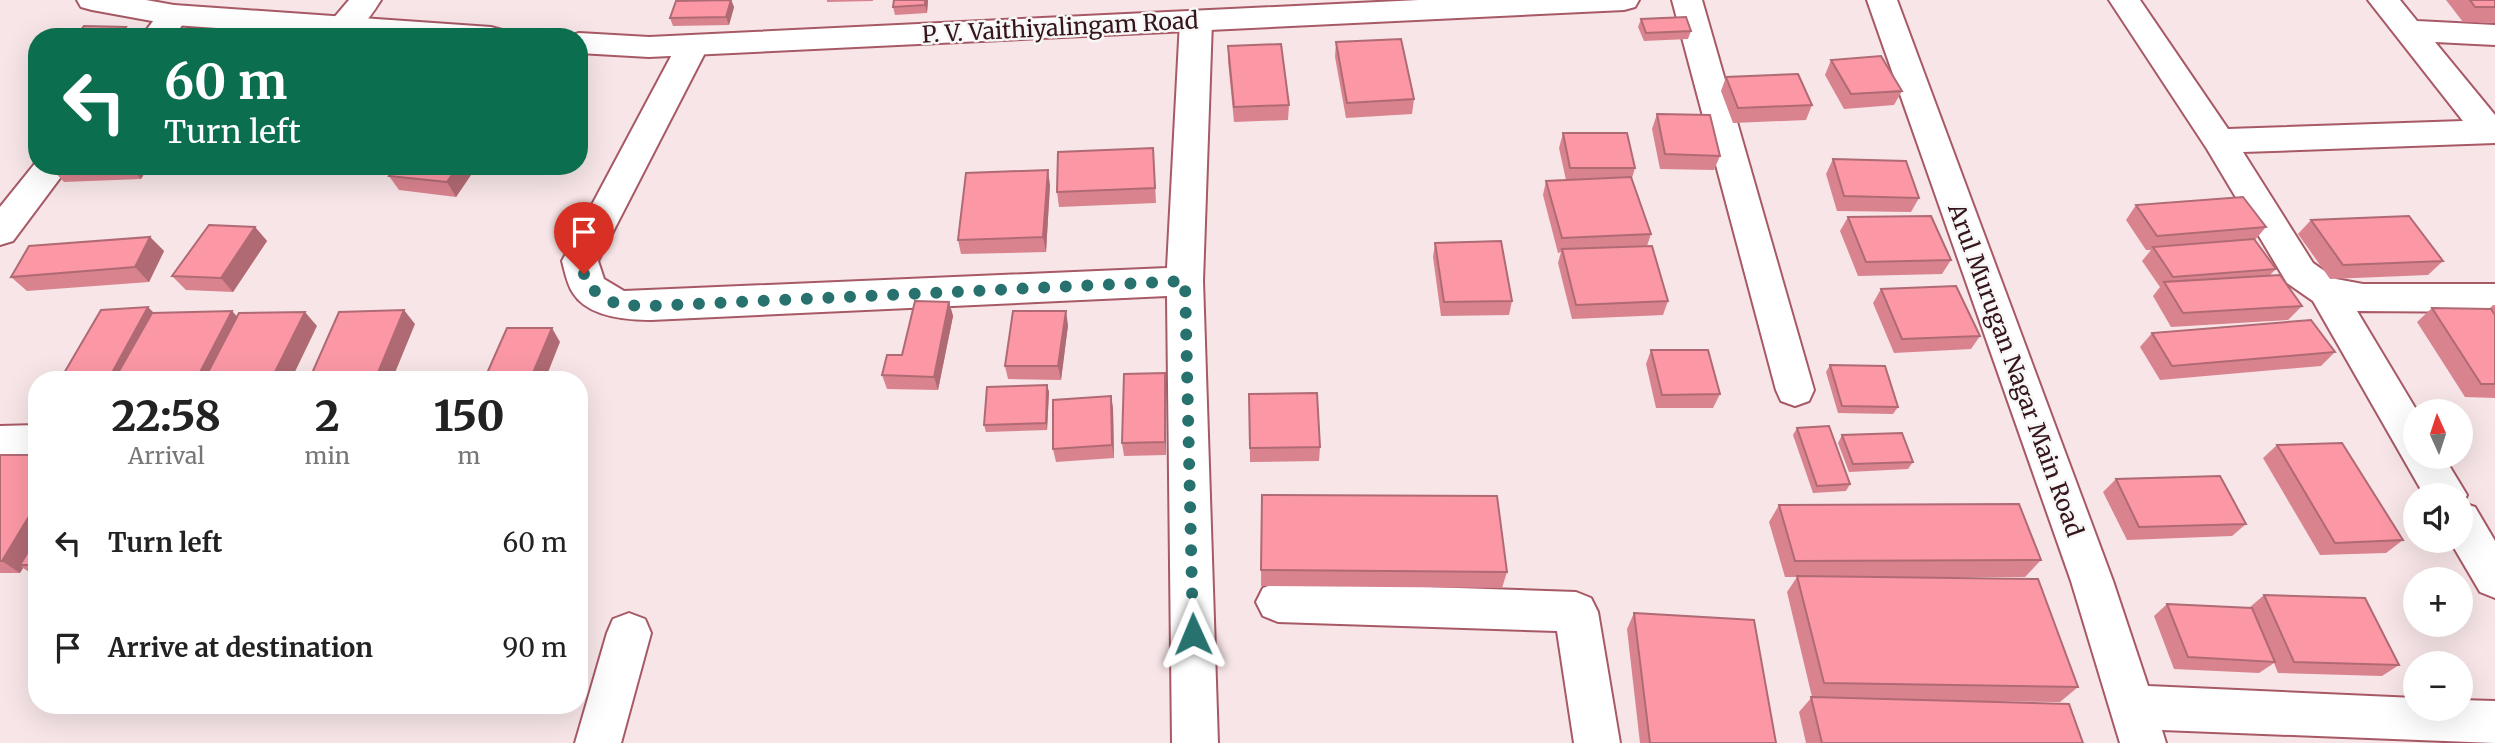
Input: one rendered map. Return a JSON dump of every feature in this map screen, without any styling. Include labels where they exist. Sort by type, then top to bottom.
[{"type":"street","points":[[92,0],[165,26],[357,28]]},
{"type":"street","points":[[342,27],[366,0]]},
{"type":"street","name":"P. V. Vaithiyalingam Road","points":[[588,44],[649,47],[1624,0]]},
{"type":"street","points":[[1687,0],[1795,390]]},
{"type":"street","name":"Arul Murugan Nagar Main Road","points":[[1882,0],[2092,580],[2137,725]]},
{"type":"street","points":[[2124,0],[2219,141],[2300,273],[2326,291],[2363,298],[2495,298]]},
{"type":"street","points":[[2383,0],[2493,131]]},
{"type":"street","points":[[1195,743],[1185,281],[1196,21]]},
{"type":"street","points":[[2408,31],[2495,36]]},
{"type":"street","points":[[693,45],[580,261],[588,287],[618,305],[1185,281]]},
{"type":"street","points":[[2219,141],[2493,131]]},
{"type":"street","points":[[0,232],[28,183]]},
{"type":"street","points":[[2326,291],[2403,423]]},
{"type":"street","points":[[0,443],[28,442]]},
{"type":"street","points":[[2473,542],[2495,579]]},
{"type":"street","points":[[1278,602],[1576,612],[1597,743]]},
{"type":"street","points":[[598,743],[629,633]]},
{"type":"street","points":[[2137,725],[2495,723]]},
{"type":"building","points":[[731,0],[726,17],[670,18],[676,1]]},
{"type":"building","points":[[894,0],[925,0],[925,5],[893,7]]},
{"type":"building","points":[[2470,0],[2495,0],[2495,7],[2475,7]]},
{"type":"building","points":[[1686,17],[1691,31],[1646,33],[1641,19]]},
{"type":"building","points":[[84,26],[126,27],[125,28],[82,28]]},
{"type":"building","points":[[1401,39],[1414,99],[1347,103],[1336,42]]},
{"type":"building","points":[[1281,44],[1289,105],[1234,107],[1228,46]]},
{"type":"building","points":[[1881,56],[1902,91],[1851,94],[1831,60]]},
{"type":"building","points":[[1798,74],[1812,105],[1738,108],[1726,77]]},
{"type":"building","points":[[1657,114],[1710,115],[1720,156],[1665,154]]},
{"type":"building","points":[[1563,133],[1627,133],[1635,168],[1570,168]]},
{"type":"building","points":[[1153,148],[1155,188],[1057,192],[1058,152]]},
{"type":"building","points":[[1833,159],[1906,161],[1919,198],[1844,196]]},
{"type":"building","points":[[1048,170],[1043,237],[958,240],[966,173]]},
{"type":"building","points":[[390,175],[452,175],[447,182]]},
{"type":"building","points":[[1631,177],[1651,234],[1562,238],[1546,181]]},
{"type":"building","points":[[2243,197],[2266,227],[2157,236],[2136,205]]},
{"type":"building","points":[[1931,216],[1951,260],[1866,262],[1848,217]]},
{"type":"building","points":[[2409,216],[2443,261],[2343,265],[2311,220]]},
{"type":"building","points":[[209,225],[255,227],[221,278],[172,276]]},
{"type":"building","points":[[150,237],[135,267],[11,277],[29,246]]},
{"type":"building","points":[[2254,239],[2276,269],[2173,277],[2153,247]]},
{"type":"building","points":[[1501,241],[1512,301],[1444,302],[1435,243]]},
{"type":"building","points":[[1652,246],[1668,301],[1576,305],[1562,249]]},
{"type":"building","points":[[2280,275],[2302,306],[2183,313],[2164,282]]},
{"type":"building","points":[[1956,286],[1980,336],[1902,339],[1881,289]]},
{"type":"building","points":[[915,301],[949,302],[934,377],[882,375],[887,355],[902,355]]},
{"type":"building","points":[[148,307],[113,371],[65,371],[101,310]]},
{"type":"building","points":[[2432,308],[2491,309],[2495,315],[2495,384],[2481,384]]},
{"type":"building","points":[[404,310],[379,371],[313,371],[339,312]]},
{"type":"building","points":[[232,311],[201,371],[119,371],[152,313]]},
{"type":"building","points":[[1013,311],[1066,311],[1058,366],[1005,366]]},
{"type":"building","points":[[305,312],[276,371],[209,371],[239,313]]},
{"type":"building","points":[[2311,320],[2335,352],[2172,366],[2152,333]]},
{"type":"building","points":[[507,328],[552,328],[534,371],[488,371]]},
{"type":"building","points":[[1651,350],[1708,350],[1720,394],[1662,395]]},
{"type":"building","points":[[1830,365],[1885,366],[1898,407],[1842,406]]},
{"type":"building","points":[[1165,373],[1165,442],[1122,443],[1124,374]]},
{"type":"building","points":[[1047,385],[1046,423],[984,425],[987,387]]},
{"type":"building","points":[[1317,393],[1320,447],[1250,448],[1249,394]]},
{"type":"building","points":[[1111,396],[1112,445],[1053,449],[1053,400]]},
{"type":"building","points":[[1829,426],[1850,484],[1817,486],[1797,428]]},
{"type":"building","points":[[1902,433],[1913,462],[1853,464],[1842,435]]},
{"type":"building","points":[[2342,443],[2403,540],[2335,543],[2277,445]]},
{"type":"building","points":[[0,455],[28,455],[28,518],[0,561]]},
{"type":"building","points":[[2220,476],[2246,524],[2139,527],[2116,479]]},
{"type":"building","points":[[1262,495],[1497,496],[1507,572],[1261,570]]},
{"type":"building","points":[[2019,504],[2041,560],[1795,561],[1779,505]]},
{"type":"building","points":[[28,552],[28,565],[20,565]]},
{"type":"building","points":[[1797,576],[2038,579],[2078,687],[1824,683]]},
{"type":"building","points":[[2264,595],[2365,598],[2399,665],[2294,662]]},
{"type":"building","points":[[2167,604],[2252,608],[2275,662],[2188,657]]},
{"type":"building","points":[[1634,613],[1754,620],[1776,743],[1650,743]]},
{"type":"building","points":[[1811,697],[2069,704],[2083,743],[1822,743]]},
{"type":"route","points":[[584,274],[588,287],[618,305],[652,306],[1185,281],[1193,634]]}]
